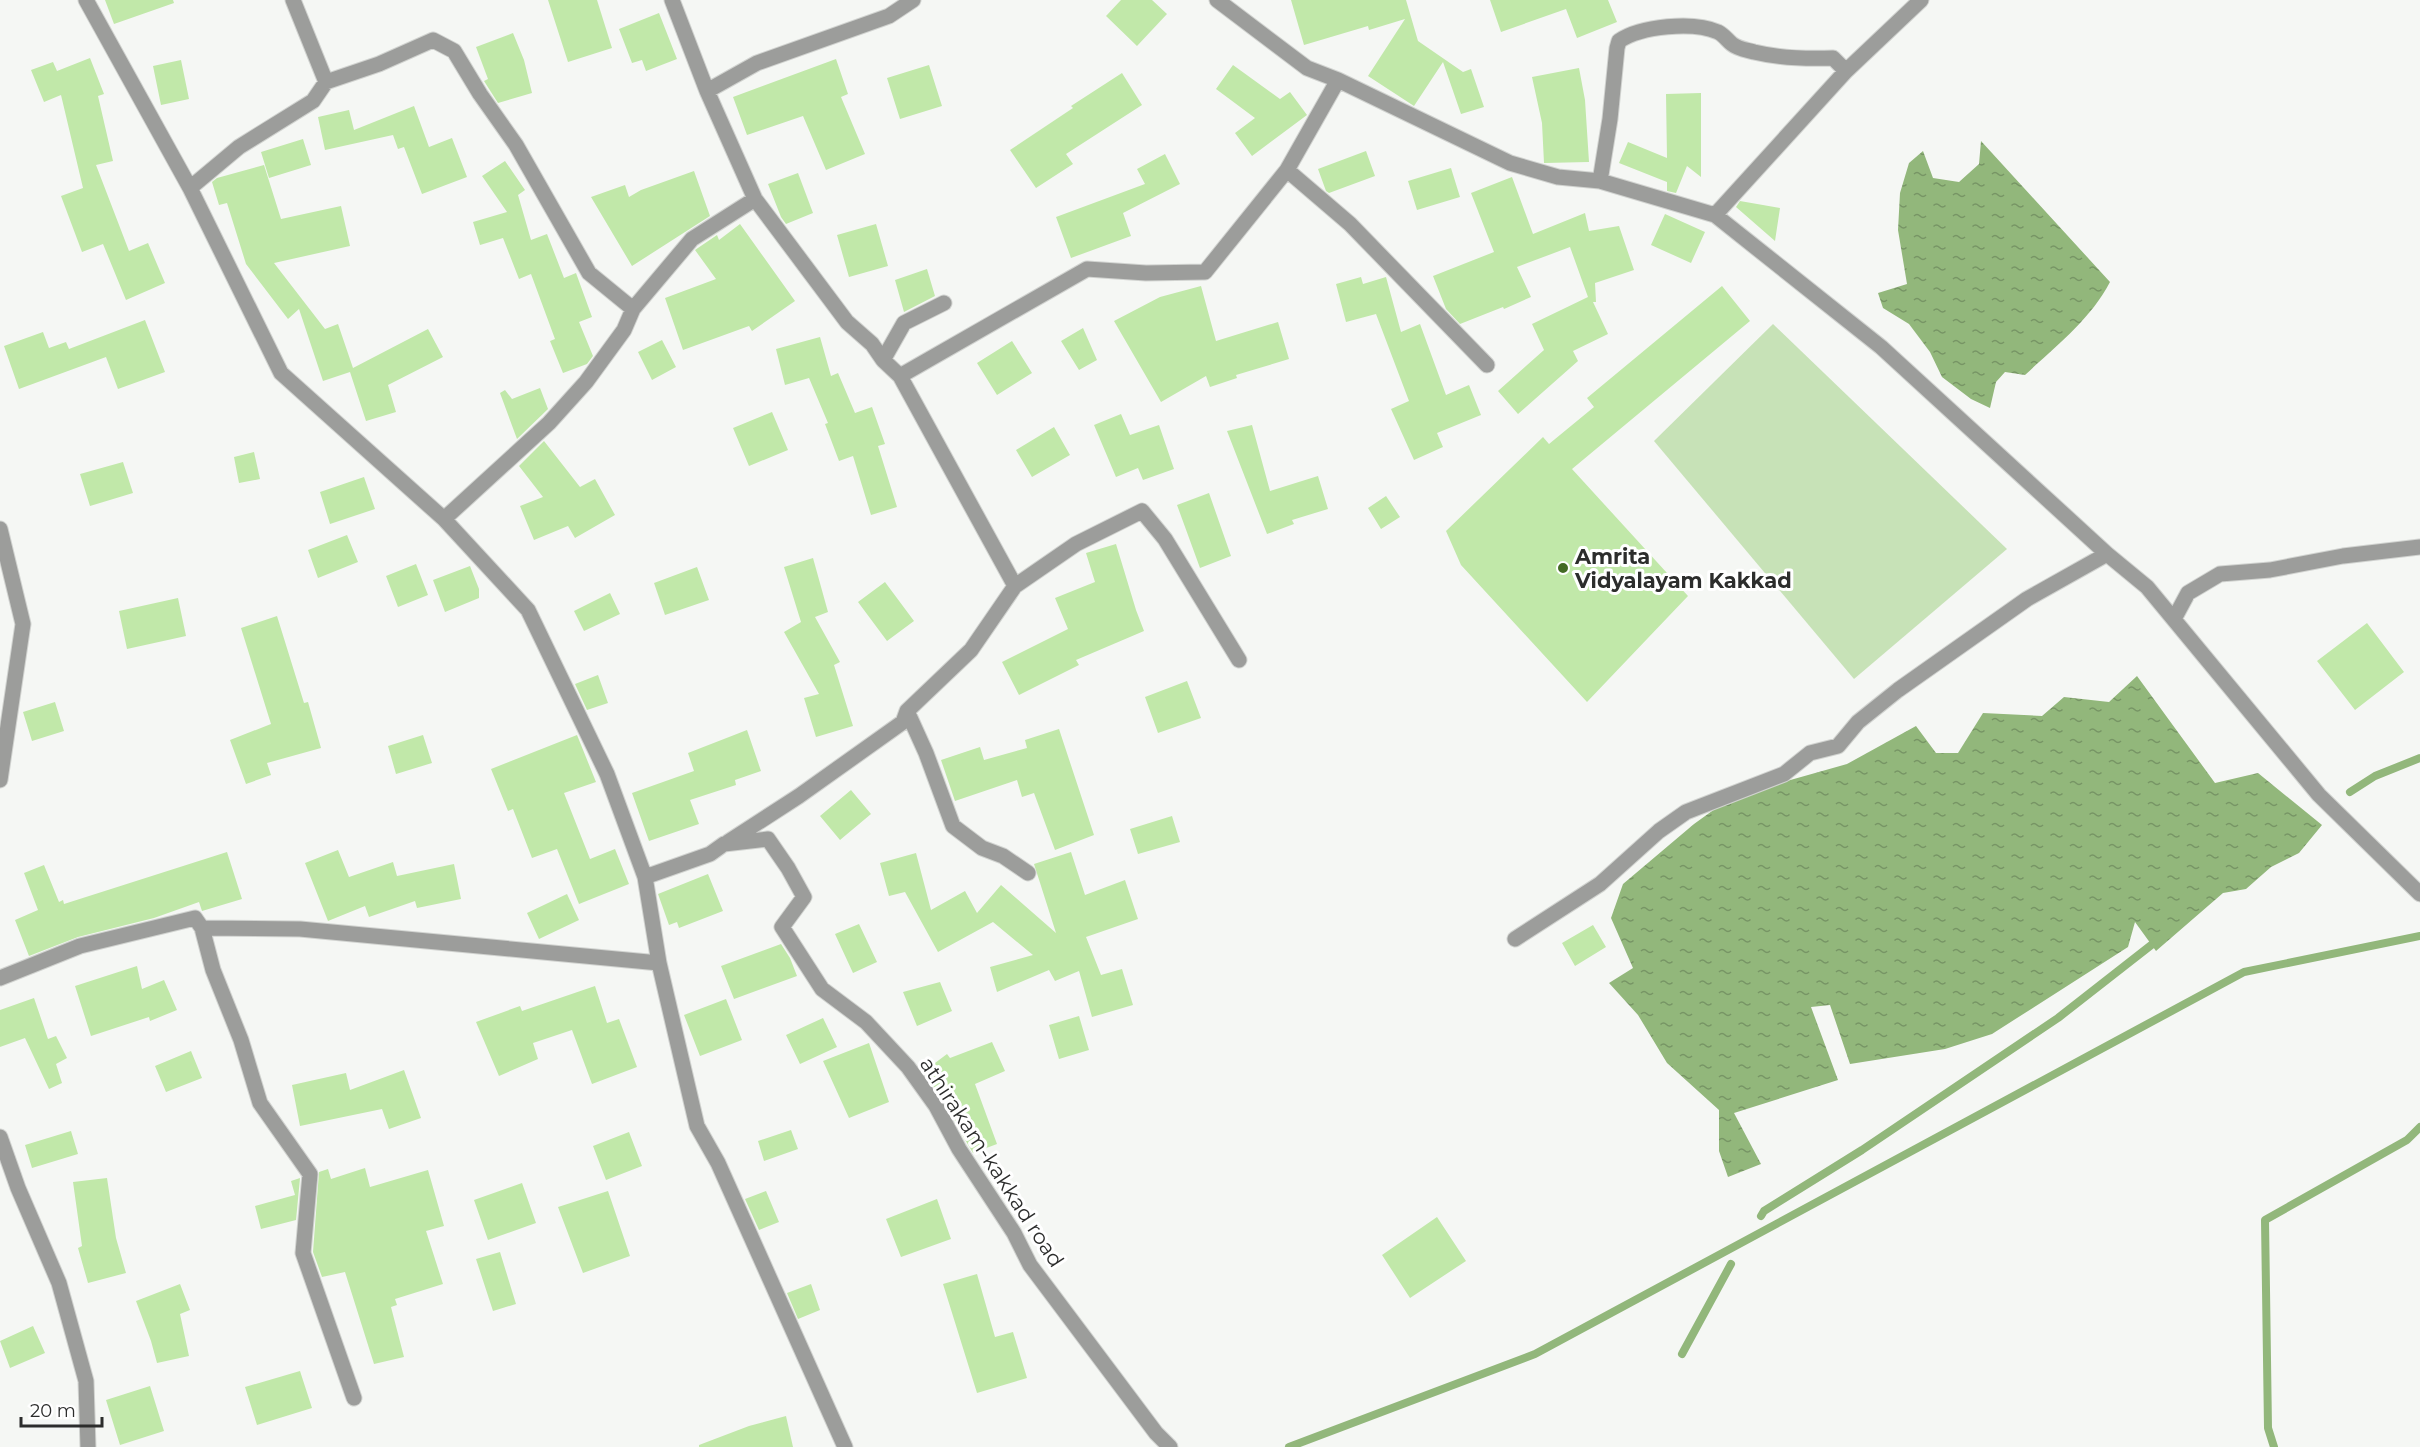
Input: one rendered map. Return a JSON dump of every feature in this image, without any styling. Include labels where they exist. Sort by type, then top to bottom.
[{"type":"street","points":[[87,0],[190,188],[281,373],[444,519],[528,610],[607,774],[645,876],[659,963],[697,1126],[718,1163],[845,1447]]},
{"type":"street","points":[[293,0],[326,82]]},
{"type":"street","points":[[672,0],[707,91],[755,199],[847,322],[872,344],[883,360],[900,376],[1015,586]]},
{"type":"street","points":[[707,91],[757,63],[889,16],[913,0]]},
{"type":"street","points":[[1218,0],[1307,69],[1338,80],[1510,164],[1558,177],[1600,181],[1715,215],[1881,347],[2107,554],[2147,587],[2319,795],[2420,894]]},
{"type":"street","points":[[1715,215],[1846,71],[1922,0]]},
{"type":"street","points":[[1600,181],[1610,119],[1617,48],[1619,41],[1629,34],[1668,28],[1707,28],[1721,33],[1734,46],[1746,50],[1807,59],[1833,58],[1846,71]]},
{"type":"street","points":[[190,188],[238,147],[313,101],[326,82],[379,64],[432,40],[454,51],[480,94],[516,145],[589,273],[633,309]]},
{"type":"street","points":[[900,376],[1087,269],[1146,273],[1205,272],[1287,170],[1338,80]]},
{"type":"street","points":[[1287,170],[1350,224],[1487,365]]},
{"type":"street","points":[[444,519],[549,423],[586,382],[624,330],[633,309],[692,239],[755,199]]},
{"type":"street","points":[[883,360],[904,323],[944,303]]},
{"type":"street","points":[[724,844],[799,796],[903,722],[907,711],[971,650],[1015,586],[1076,544],[1142,511],[1165,539],[1239,660]]},
{"type":"street","points":[[0,529],[23,624],[0,780]]},
{"type":"street","points":[[2175,620],[2188,593],[2220,574],[2270,570],[2343,556],[2420,547]]},
{"type":"street","points":[[1515,939],[1600,884],[1659,831],[1686,812],[1784,774],[1810,753],[1838,746],[1858,722],[1898,690],[2027,599],[2107,554]]},
{"type":"street","points":[[907,711],[926,753],[953,826],[982,848],[1003,856],[1028,873]]},
{"type":"street","name":"athirakam-kakkad road","points":[[645,876],[710,854],[724,844],[768,839],[804,897],[782,927],[822,989],[866,1022],[908,1067],[936,1107],[958,1149],[1014,1233],[1030,1265],[1156,1433],[1170,1447]]},
{"type":"street","points":[[0,978],[80,946],[195,918],[202,928],[213,970],[241,1040],[260,1102],[310,1174],[303,1253],[354,1398]]},
{"type":"street","points":[[202,928],[300,929],[659,963]]},
{"type":"street","points":[[0,1137],[18,1188],[59,1283],[86,1381],[88,1447]]},
{"type":"shaded area","points":[[1773,324],[2007,549],[1854,679],[1654,441]]},
{"type":"water","points":[[1981,141],[2110,282],[2093,308],[2025,375],[2005,372],[1996,382],[1990,408],[1971,399],[1942,377],[1930,352],[1909,324],[1883,308],[1878,293],[1907,284],[1898,230],[1900,193],[1909,163],[1923,151],[1933,178],[1959,182],[1979,164]]},
{"type":"water","points":[[2137,676],[2215,783],[2258,773],[2322,825],[2299,853],[2271,867],[2246,889],[2223,893],[2156,951],[2135,922],[2128,947],[1992,1034],[1945,1049],[1850,1064],[1830,1005],[1811,1007],[1838,1080],[1734,1113],[1761,1164],[1728,1177],[1719,1151],[1719,1110],[1667,1063],[1638,1015],[1609,983],[1633,968],[1611,918],[1623,884],[1694,824],[1744,788],[1769,786],[1847,764],[1916,726],[1936,753],[1958,753],[1983,713],[2042,716],[2064,697],[2109,702]]},
{"type":"building","points":[[105,0],[173,0],[174,3],[114,24]]},
{"type":"building","points":[[548,0],[597,0],[612,48],[568,62]]},
{"type":"building","points":[[1121,0],[1152,0],[1167,14],[1137,46],[1106,16]]},
{"type":"building","points":[[1291,0],[1406,0],[1418,41],[1463,72],[1471,69],[1484,107],[1461,114],[1443,62],[1414,106],[1368,76],[1405,19],[1369,30],[1368,26],[1304,45]]},
{"type":"building","points":[[1490,0],[1608,0],[1617,22],[1577,38],[1566,9],[1501,32]]},
{"type":"building","points":[[659,13],[677,59],[646,71],[642,60],[632,63],[619,29]]},
{"type":"building","points":[[513,33],[524,60],[532,93],[498,103],[484,81],[488,79],[476,47]]},
{"type":"building","points":[[90,58],[104,94],[98,96],[113,161],[96,165],[129,251],[148,243],[165,283],[126,300],[103,244],[82,252],[61,196],[83,188],[61,95],[44,102],[31,70],[53,62],[57,71]]},
{"type":"building","points":[[836,59],[848,94],[841,97],[865,154],[826,170],[803,116],[747,135],[733,97]]},
{"type":"building","points":[[181,60],[189,99],[161,105],[153,66]]},
{"type":"building","points":[[929,65],[942,106],[900,119],[887,78]]},
{"type":"building","points":[[1233,65],[1280,99],[1290,92],[1307,115],[1252,156],[1235,133],[1255,118],[1216,89]]},
{"type":"building","points":[[1579,68],[1585,100],[1589,162],[1544,163],[1542,123],[1532,77]]},
{"type":"building","points":[[1122,73],[1142,105],[1066,154],[1073,164],[1036,188],[1010,150]]},
{"type":"building","points":[[1701,93],[1701,177],[1687,166],[1676,193],[1667,191],[1667,182],[1619,163],[1628,142],[1667,158],[1666,94]]},
{"type":"building","points":[[414,106],[429,147],[452,138],[467,177],[422,194],[404,147],[398,149],[393,135],[325,150],[318,117],[349,110],[354,130]]},
{"type":"building","points":[[303,139],[311,165],[269,178],[261,152]]},
{"type":"building","points":[[1366,151],[1375,176],[1329,193],[1326,191],[1318,169]]},
{"type":"building","points":[[1165,154],[1180,184],[1123,213],[1131,236],[1071,258],[1056,217],[1145,184],[1137,169]]},
{"type":"building","points":[[505,161],[525,190],[518,195],[531,240],[547,234],[564,278],[576,273],[592,317],[579,322],[593,356],[587,364],[563,373],[550,341],[555,339],[531,274],[519,279],[503,238],[480,245],[473,222],[507,212],[482,176]]},
{"type":"building","points":[[264,165],[281,219],[341,206],[350,246],[274,263],[325,329],[338,324],[353,368],[428,329],[443,357],[388,385],[396,412],[366,421],[350,372],[323,381],[299,309],[288,319],[246,264],[227,203],[219,205],[212,182],[217,178]]},
{"type":"building","points":[[1451,168],[1460,197],[1417,210],[1408,181]]},
{"type":"building","points":[[694,171],[710,216],[632,266],[591,197],[625,185],[629,197],[641,190]]},
{"type":"building","points":[[798,173],[813,213],[786,224],[768,184]]},
{"type":"building","points":[[1512,177],[1533,234],[1585,213],[1589,231],[1619,226],[1634,270],[1595,283],[1596,302],[1593,302],[1608,334],[1573,351],[1578,361],[1518,414],[1498,391],[1544,350],[1532,324],[1588,297],[1570,247],[1517,267],[1531,297],[1460,324],[1446,309],[1433,276],[1494,252],[1471,193]]},
{"type":"building","points":[[1740,201],[1780,208],[1775,241],[1736,207]]},
{"type":"building","points":[[1665,214],[1705,232],[1691,263],[1651,245]]},
{"type":"building","points":[[740,224],[795,301],[752,331],[749,326],[683,350],[665,298],[716,279],[695,250],[717,235],[719,240]]},
{"type":"building","points":[[876,224],[888,266],[849,277],[837,235]]},
{"type":"building","points":[[927,269],[935,296],[904,312],[895,280]]},
{"type":"building","points":[[1361,277],[1363,284],[1386,277],[1401,332],[1420,324],[1446,395],[1469,385],[1481,415],[1437,433],[1443,447],[1414,460],[1391,409],[1409,401],[1376,314],[1346,322],[1336,284]]},
{"type":"building","points":[[1201,286],[1216,341],[1278,322],[1289,359],[1236,375],[1237,378],[1210,387],[1206,376],[1161,402],[1114,321],[1160,297]]},
{"type":"building","name":"Amrita Vidyalayam Kakkad","points":[[1722,286],[1750,321],[1572,469],[1688,596],[1587,702],[1461,565],[1446,531],[1543,437],[1549,444],[1594,407],[1587,398]]},
{"type":"building","points":[[145,320],[165,372],[118,389],[106,357],[19,389],[4,346],[43,332],[49,348],[66,342],[69,349]]},
{"type":"building","points":[[1083,328],[1097,360],[1079,370],[1061,341]]},
{"type":"building","points":[[820,337],[831,376],[838,373],[855,413],[872,407],[885,444],[878,446],[897,507],[871,515],[853,456],[839,461],[825,424],[828,423],[809,378],[785,385],[776,349]]},
{"type":"building","points":[[662,340],[676,367],[652,380],[638,352]]},
{"type":"building","points":[[1012,341],[1032,373],[997,395],[977,363]]},
{"type":"building","points":[[540,388],[548,409],[517,439],[500,393],[505,390],[512,399]]},
{"type":"building","points":[[772,412],[788,450],[749,466],[733,428]]},
{"type":"building","points":[[1121,414],[1130,435],[1159,425],[1174,469],[1143,480],[1138,468],[1116,477],[1094,425]]},
{"type":"building","points":[[1252,425],[1270,491],[1318,476],[1328,509],[1292,520],[1294,524],[1267,534],[1227,431]]},
{"type":"building","points":[[1054,427],[1070,455],[1032,477],[1016,450]]},
{"type":"building","points":[[544,441],[580,487],[595,479],[615,515],[575,538],[568,526],[534,540],[520,506],[543,497],[519,466]]},
{"type":"building","points":[[254,452],[260,479],[239,483],[234,457]]},
{"type":"building","points":[[123,462],[133,493],[90,506],[80,474]]},
{"type":"building","points":[[364,477],[375,509],[330,524],[320,492]]},
{"type":"building","points":[[1209,493],[1231,556],[1200,568],[1177,505]]},
{"type":"building","points":[[1386,496],[1400,517],[1381,529],[1368,508]]},
{"type":"building","points":[[347,535],[358,562],[318,578],[308,550]]},
{"type":"building","points":[[1116,544],[1144,631],[1076,660],[1079,665],[1019,695],[1002,662],[1068,629],[1055,598],[1095,582],[1086,553]]},
{"type":"building","points":[[813,558],[828,612],[815,617],[840,662],[834,665],[853,726],[816,737],[804,698],[819,694],[784,632],[801,622],[784,567]]},
{"type":"building","points":[[416,564],[428,595],[398,607],[386,576]]},
{"type":"building","points":[[470,566],[479,589],[479,598],[445,612],[433,580]]},
{"type":"building","points":[[697,567],[709,600],[665,615],[654,583]]},
{"type":"building","points":[[885,582],[914,621],[887,641],[858,602]]},
{"type":"building","points":[[610,593],[620,614],[584,631],[574,611]]},
{"type":"building","points":[[178,598],[186,636],[127,649],[119,611]]},
{"type":"building","points":[[277,616],[304,703],[308,702],[321,748],[267,763],[271,775],[246,784],[230,740],[271,724],[241,628]]},
{"type":"building","points":[[2367,623],[2404,672],[2355,710],[2317,661]]},
{"type":"building","points":[[598,675],[608,703],[587,710],[575,684]]},
{"type":"building","points":[[1187,681],[1201,718],[1158,733],[1145,697]]},
{"type":"building","points":[[55,702],[64,731],[32,741],[23,712]]},
{"type":"building","points":[[1059,729],[1094,835],[1055,850],[1034,793],[1022,797],[1017,780],[955,801],[941,760],[980,747],[984,760],[1027,748],[1025,740]]},
{"type":"building","points":[[747,730],[761,771],[735,780],[736,785],[690,800],[699,824],[649,841],[632,793],[694,771],[688,753]]},
{"type":"building","points":[[423,735],[432,763],[396,774],[388,746]]},
{"type":"building","points":[[577,735],[596,782],[564,793],[590,859],[615,849],[629,884],[579,904],[557,849],[532,858],[513,809],[508,811],[491,769]]},
{"type":"building","points":[[851,790],[871,814],[840,840],[820,816]]},
{"type":"building","points":[[1172,816],[1180,842],[1138,854],[1130,829]]},
{"type":"building","points":[[338,850],[349,877],[393,862],[397,876],[454,864],[461,899],[417,908],[415,901],[369,917],[365,906],[328,921],[305,863]]},
{"type":"building","points":[[227,852],[242,899],[202,911],[199,902],[154,918],[78,937],[29,956],[15,920],[38,910],[24,873],[44,865],[59,902],[63,900],[64,904]]},
{"type":"building","points":[[1071,852],[1085,895],[1125,880],[1138,919],[1086,937],[1101,975],[1122,969],[1133,1005],[1092,1017],[1079,971],[1055,981],[1049,970],[997,992],[990,967],[1033,955],[993,922],[938,952],[905,892],[889,896],[880,863],[916,853],[931,910],[965,891],[977,913],[1001,885],[1056,933],[1034,864]]},
{"type":"building","points":[[708,874],[723,911],[679,928],[677,922],[669,925],[658,894]]},
{"type":"building","points":[[567,894],[579,920],[539,939],[527,913]]},
{"type":"building","points":[[859,924],[877,962],[853,973],[835,934]]},
{"type":"building","points":[[1593,925],[1606,947],[1575,966],[1562,943]]},
{"type":"building","points":[[781,944],[797,976],[734,999],[721,966]]},
{"type":"building","points":[[137,966],[142,989],[164,980],[177,1010],[150,1021],[149,1017],[91,1036],[75,986]]},
{"type":"building","points":[[940,982],[952,1011],[917,1026],[903,992]]},
{"type":"building","points":[[595,986],[607,1023],[619,1019],[637,1067],[592,1084],[572,1030],[533,1043],[538,1059],[499,1076],[476,1022],[520,1006],[522,1011]]},
{"type":"building","points":[[34,998],[48,1039],[56,1036],[67,1058],[56,1064],[62,1083],[49,1089],[25,1038],[0,1047],[0,1010]]},
{"type":"building","points":[[726,999],[742,1040],[700,1056],[684,1015]]},
{"type":"building","points":[[1079,1016],[1089,1050],[1059,1059],[1049,1025]]},
{"type":"building","points":[[823,1018],[837,1047],[800,1064],[786,1035]]},
{"type":"building","points":[[992,1042],[1005,1071],[975,1084],[997,1144],[973,1153],[957,1126],[947,1098],[944,1101],[923,1072],[947,1054],[950,1058]]},
{"type":"building","points":[[869,1043],[889,1102],[849,1118],[823,1061]]},
{"type":"building","points":[[191,1051],[202,1078],[166,1092],[155,1066]]},
{"type":"building","points":[[404,1070],[421,1118],[389,1129],[382,1109],[300,1126],[292,1085],[346,1073],[350,1090]]},
{"type":"building","points":[[791,1130],[798,1149],[764,1161],[758,1141]]},
{"type":"building","points":[[71,1131],[78,1154],[32,1168],[25,1145]]},
{"type":"building","points":[[629,1132],[642,1166],[606,1180],[593,1146]]},
{"type":"building","points":[[365,1168],[370,1187],[428,1170],[444,1226],[426,1231],[443,1284],[395,1299],[397,1305],[391,1307],[404,1357],[374,1364],[345,1272],[322,1277],[313,1252],[319,1172],[328,1169],[331,1179]]},
{"type":"building","points":[[107,1178],[116,1238],[126,1273],[88,1283],[78,1248],[82,1246],[73,1182]]},
{"type":"building","points":[[300,1178],[296,1220],[261,1229],[255,1206],[295,1195],[291,1181]]},
{"type":"building","points":[[522,1183],[536,1223],[488,1240],[474,1200]]},
{"type":"building","points":[[608,1191],[630,1256],[583,1273],[558,1207]]},
{"type":"building","points":[[766,1191],[779,1222],[759,1230],[745,1199]]},
{"type":"building","points":[[937,1199],[951,1239],[901,1257],[886,1219]]},
{"type":"building","points":[[1437,1217],[1466,1261],[1410,1298],[1382,1255]]},
{"type":"building","points":[[500,1252],[516,1304],[493,1311],[476,1259]]},
{"type":"building","points":[[977,1274],[995,1337],[1013,1332],[1027,1378],[977,1393],[943,1284]]},
{"type":"building","points":[[180,1284],[190,1310],[180,1314],[189,1356],[157,1363],[136,1301]]},
{"type":"building","points":[[811,1284],[820,1310],[798,1319],[787,1293]]},
{"type":"building","points":[[33,1326],[45,1353],[10,1368],[0,1341]]},
{"type":"building","points":[[300,1371],[312,1408],[257,1425],[245,1387]]},
{"type":"building","points":[[150,1386],[164,1431],[120,1445],[106,1400]]},
{"type":"building","points":[[786,1416],[793,1447],[699,1447],[699,1445],[749,1426]]},
{"type":"waterway","points":[[2350,792],[2375,776],[2420,758]]},
{"type":"waterway","points":[[1289,1447],[1535,1354],[2244,972],[2420,936]]},
{"type":"waterway","points":[[1761,1216],[1764,1211],[1862,1150],[2058,1018],[2159,939]]},
{"type":"waterway","points":[[2274,1447],[2268,1428],[2265,1220],[2407,1140],[2420,1127]]},
{"type":"waterway","points":[[1682,1354],[1731,1264]]},
{"type":"place","name":"Amrita Vidyalayam Kakkad","points":[[1563,568]]}]
